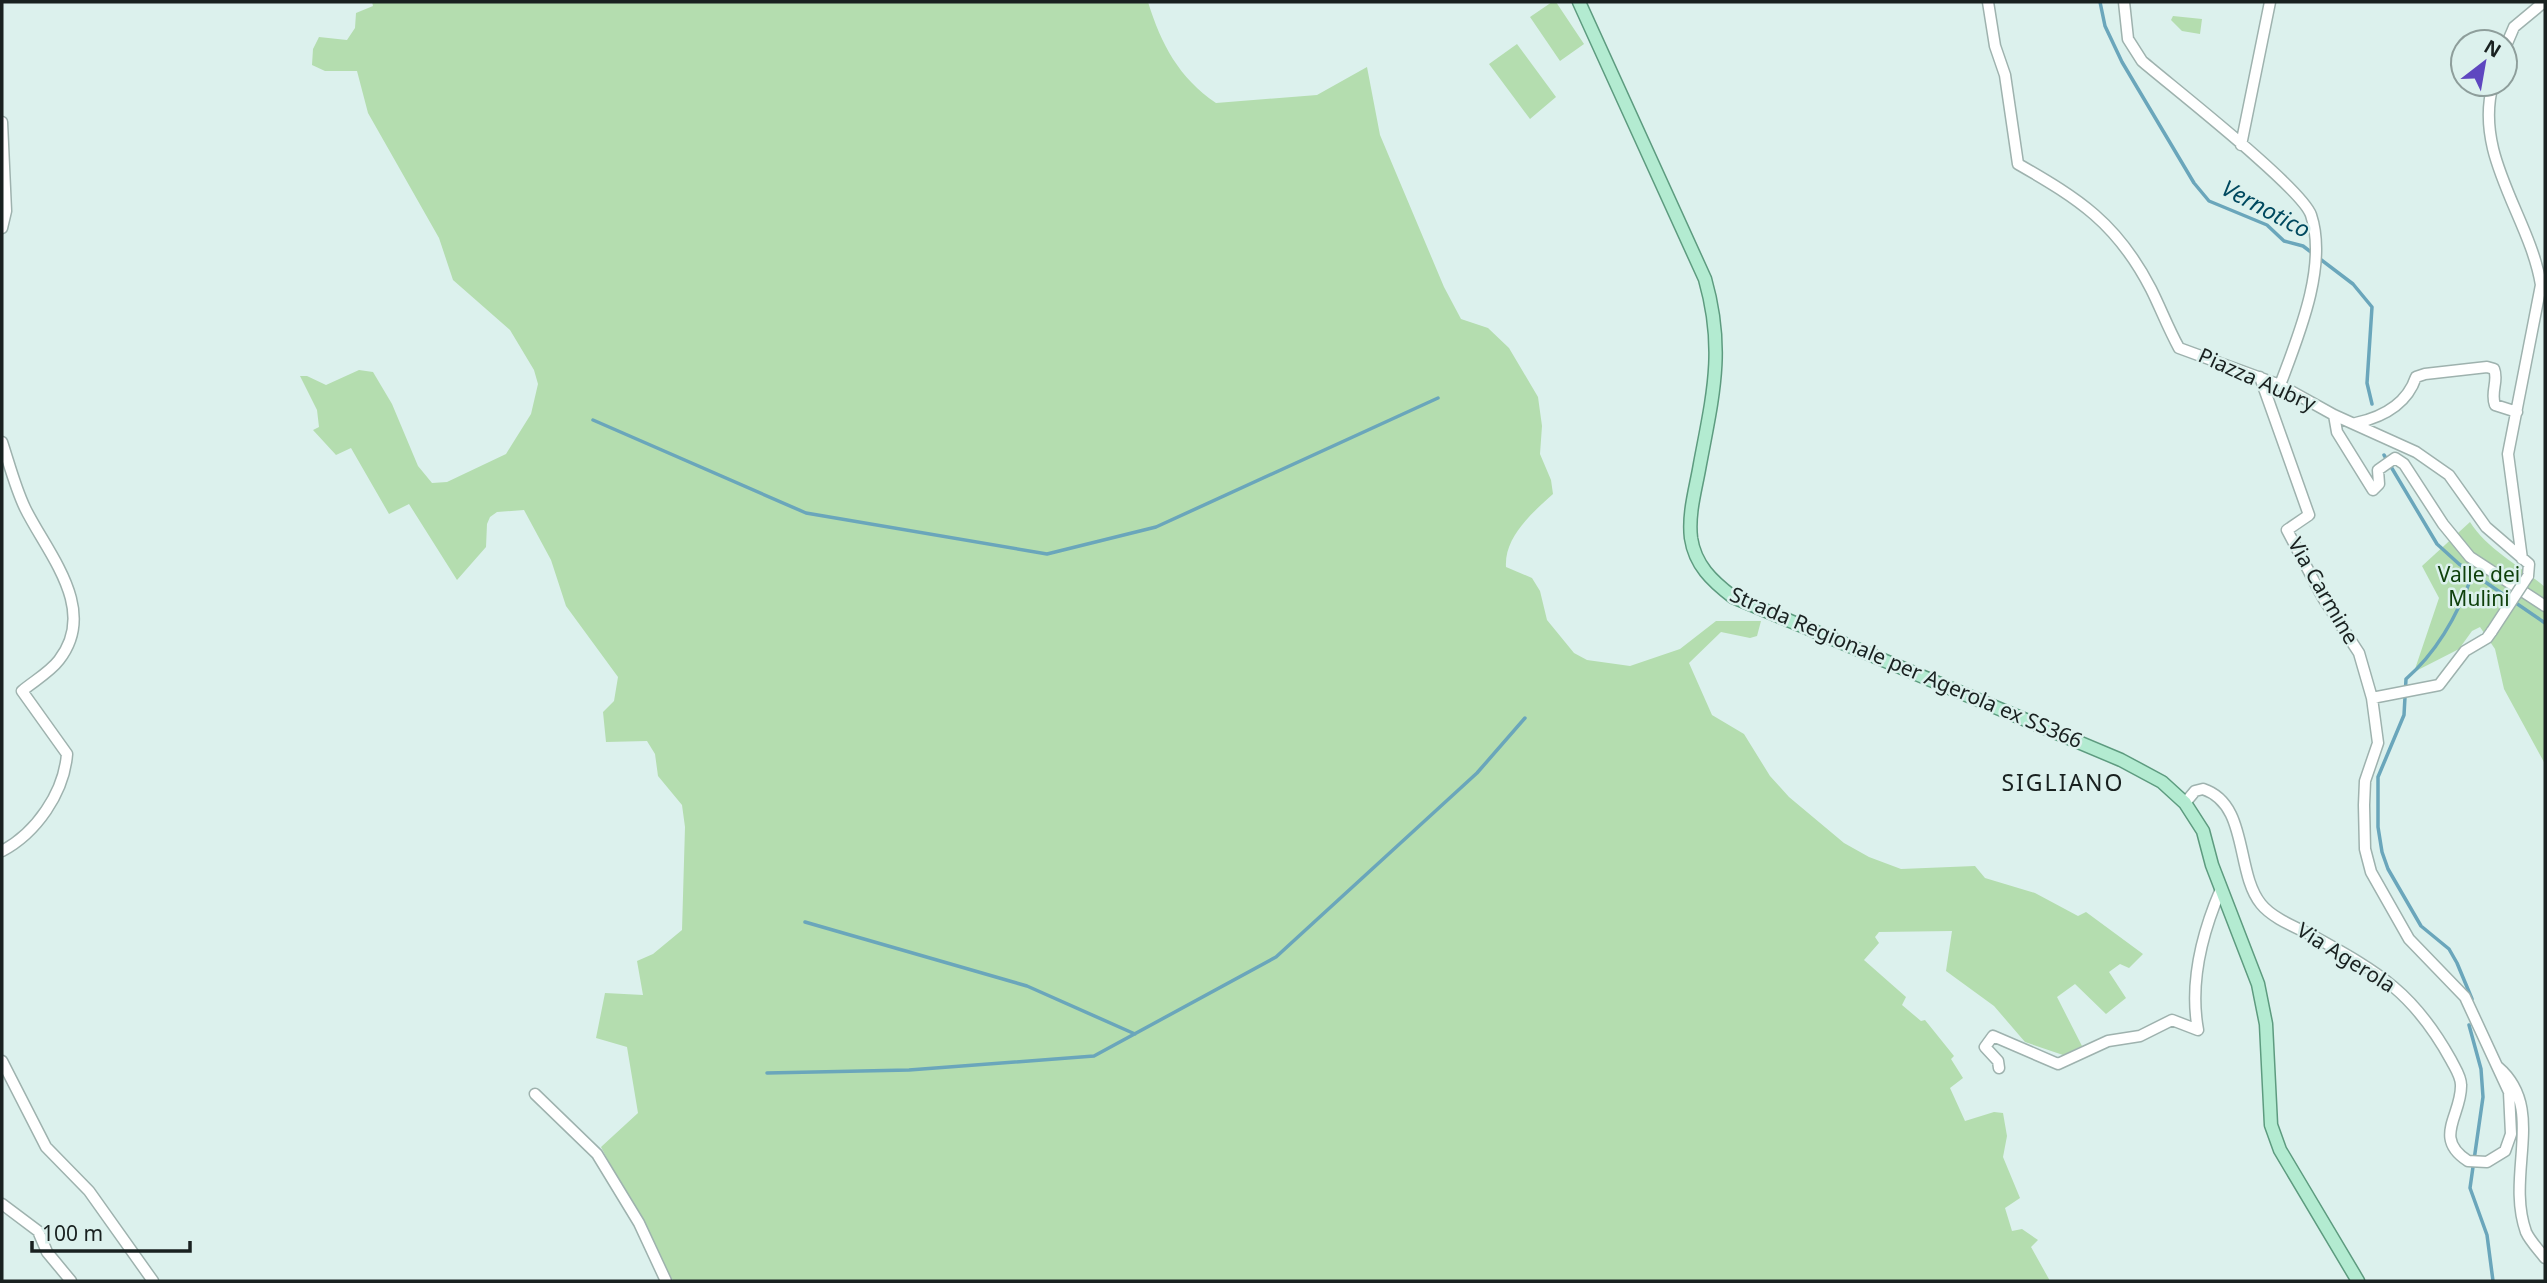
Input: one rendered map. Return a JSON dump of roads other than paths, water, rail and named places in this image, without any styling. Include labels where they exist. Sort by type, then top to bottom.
[{"type":"main road","name":"Strada Regionale per Agerola ex SS366","points":[[1579,2],[1705,279],[1712,304],[1718,333],[1716,367],[1691,513],[1691,539],[1697,558],[1710,579],[1733,597],[2121,760],[2162,782],[2185,803],[2203,831],[2221,889],[2258,984],[2266,1024],[2271,1125],[2280,1150],[2358,1281]]},
{"type":"street","name":"Piazza Aubry","points":[[1988,2],[1995,46],[2005,75],[2018,164],[2064,189],[2105,223],[2150,288],[2179,348],[2280,385],[2334,415],[2416,452],[2449,475],[2493,532]]},
{"type":"street","points":[[2124,2],[2128,39],[2142,61],[2286,184],[2309,208],[2314,237],[2309,307],[2280,385]]},
{"type":"street","points":[[2241,145],[2270,2]]},
{"type":"street","points":[[2514,28],[2544,2]]},
{"type":"street","points":[[2490,98],[2490,141],[2496,163],[2538,265],[2542,285],[2507,464],[2522,559]]},
{"type":"street","points":[[2,122],[6,211],[2,228]]},
{"type":"street","points":[[2356,423],[2382,415],[2399,404],[2412,390],[2416,377],[2487,368],[2494,369],[2497,376],[2493,395],[2495,405],[2517,412]]},
{"type":"street","name":"Via Carmine","points":[[2260,377],[2309,515],[2287,530],[2323,598],[2358,653],[2372,698]]},
{"type":"street","points":[[2334,415],[2337,432],[2373,491],[2379,484],[2378,470],[2395,458],[2404,464],[2470,557],[2545,606]]},
{"type":"street","points":[[2,442],[24,506],[65,579],[75,612],[66,649],[58,661],[22,691],[67,754],[64,780],[56,799],[12,846],[2,852]]},
{"type":"street","points":[[2372,698],[2429,690],[2439,685],[2465,651],[2487,638],[2528,576],[2529,564],[2493,532],[2512,526],[2514,518]]},
{"type":"street","name":"Via Agerola","points":[[2185,803],[2195,791],[2203,789],[2219,798],[2236,830],[2251,887],[2267,911],[2374,971],[2416,1006],[2435,1031],[2460,1078],[2461,1087],[2451,1122],[2451,1143],[2456,1153],[2468,1161],[2487,1161],[2505,1151],[2511,1134],[2510,1092],[2465,997],[2409,939],[2371,872],[2365,849],[2364,805],[2365,780],[2378,743],[2372,698]]},
{"type":"street","points":[[1999,1068],[1998,1061],[1985,1047],[1993,1036],[2058,1064],[2118,1037],[2140,1036],[2172,1020],[2198,1030],[2195,1016],[2200,948],[2221,889]]},
{"type":"street","points":[[2,1061],[46,1147],[89,1191],[153,1281]]},
{"type":"street","points":[[2498,1066],[2519,1084],[2529,1107],[2530,1136],[2520,1182],[2520,1203],[2527,1234],[2545,1258]]},
{"type":"street","points":[[535,1094],[597,1154],[639,1223],[666,1281]]},
{"type":"street","points":[[2,1204],[37,1231],[47,1252],[71,1281]]},
{"type":"waterway","name":"Vernotico","points":[[2100,2],[2105,26],[2122,62],[2194,183],[2209,201],[2267,225],[2284,241],[2303,246],[2353,284],[2372,307],[2367,383],[2372,404]]},
{"type":"waterway","points":[[593,420],[806,513],[1047,554],[1156,527],[1438,398]]},
{"type":"waterway","name":"Vernotico","points":[[2384,455],[2437,544],[2459,564],[2545,623]]},
{"type":"waterway","points":[[2472,999],[2449,949],[2421,926],[2388,869],[2378,827],[2378,777],[2404,715],[2406,679],[2428,657],[2446,631],[2473,573]]},
{"type":"waterway","points":[[767,1073],[909,1070],[1094,1056],[1276,957],[1477,773],[1525,718]]},
{"type":"waterway","points":[[805,922],[1027,986],[1135,1034]]},
{"type":"waterway","points":[[2469,1025],[2481,1069],[2483,1097],[2470,1188],[2487,1235],[2493,1281]]},
{"type":"district","name":"SIGLIANO","points":[[2063,783]]},
{"type":"park label","name":"Valle dei Mulini","points":[[2479,587]]}]
